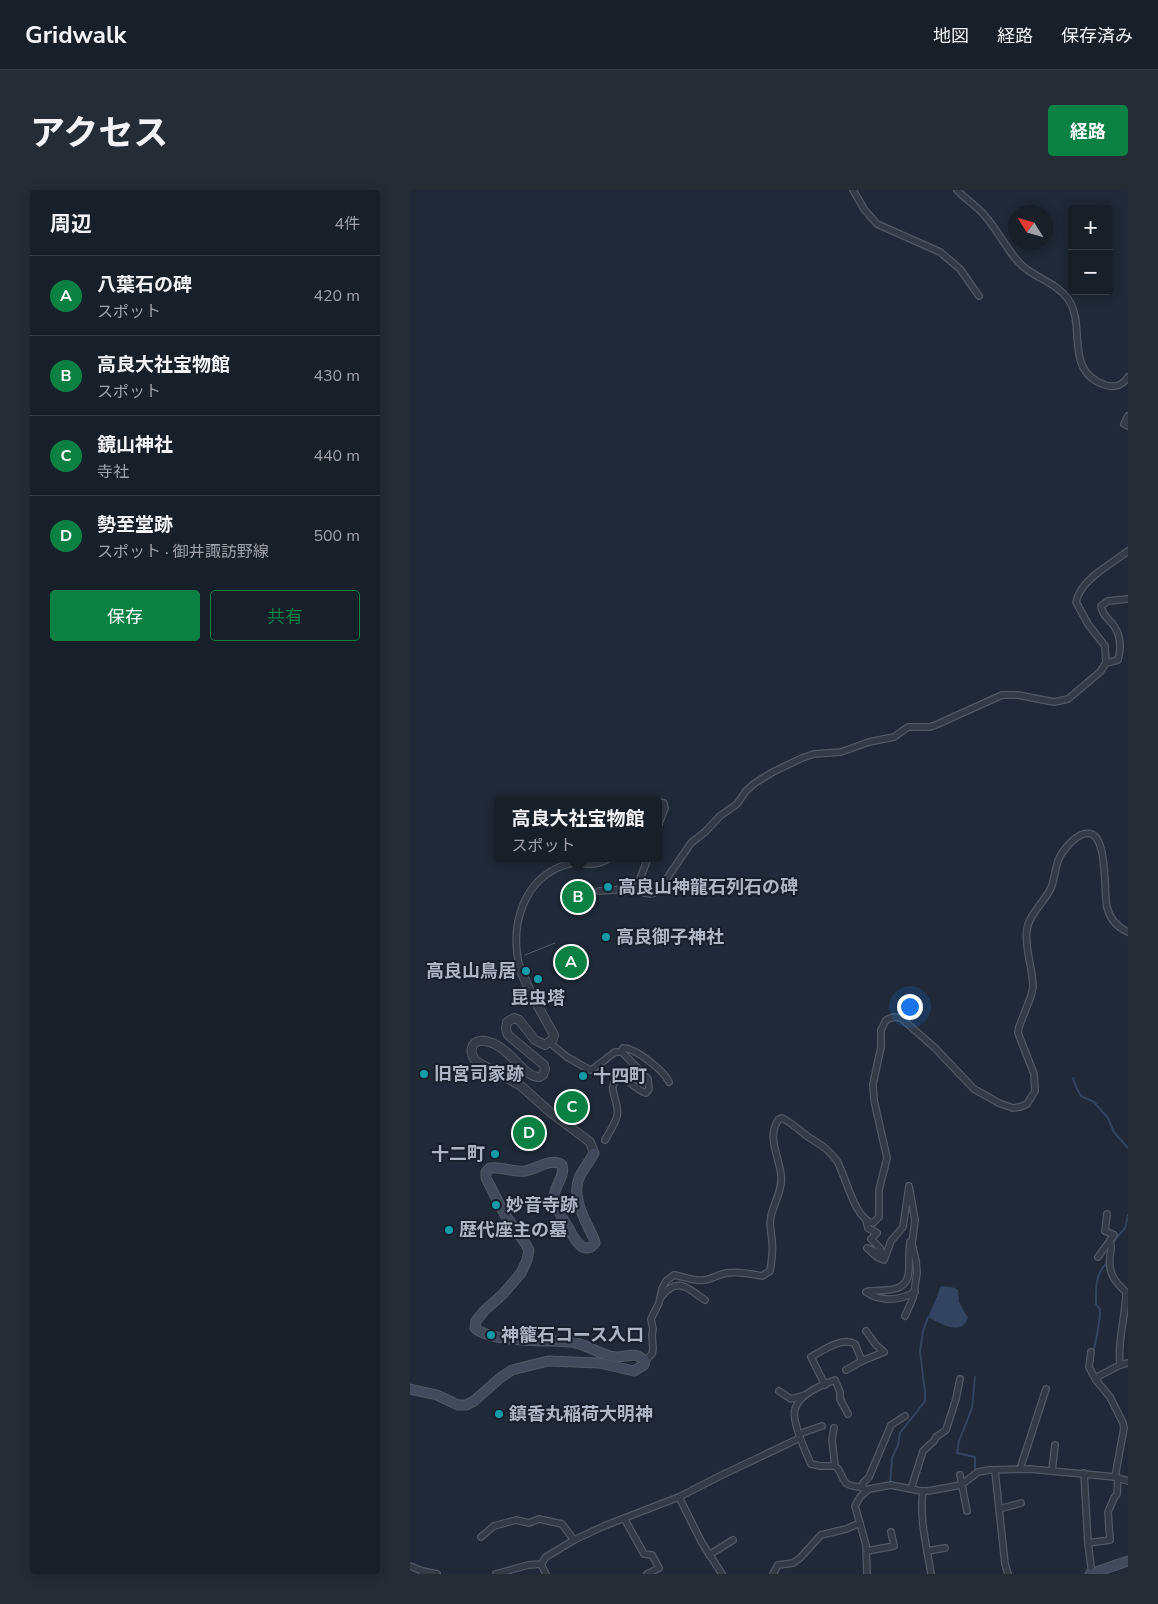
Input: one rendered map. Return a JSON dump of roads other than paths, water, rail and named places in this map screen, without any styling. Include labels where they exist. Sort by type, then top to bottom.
[{"type":"main road","points":[[410,1389],[437,1395],[458,1405],[466,1405],[474,1401],[512,1370],[548,1361],[587,1362],[634,1371],[644,1366],[644,1361],[636,1354],[616,1357],[602,1354],[576,1342],[538,1341],[489,1335],[479,1332],[475,1328],[476,1320],[522,1273],[527,1260],[528,1250],[505,1215],[486,1178],[486,1172],[490,1168],[496,1167],[515,1172],[527,1171],[554,1162],[562,1165],[564,1168],[562,1176],[554,1190],[555,1202],[574,1238],[580,1246],[588,1248],[595,1242],[578,1199],[576,1188],[579,1178],[594,1153]]},
{"type":"main road","points":[[1091,1574],[1128,1561]]},
{"type":"street","points":[[853,190],[864,209],[877,224],[906,235],[940,252],[960,270],[979,296]]},
{"type":"street","points":[[958,190],[984,214],[1024,268],[1054,286],[1069,300],[1076,312],[1078,352],[1082,364],[1091,377],[1097,382],[1111,387],[1118,387],[1128,377]]},
{"type":"street","points":[[1128,416],[1124,424],[1128,426]]},
{"type":"street","points":[[646,862],[638,884],[639,888],[642,892],[648,894],[655,893],[691,843],[720,816],[737,804],[746,791],[755,783],[795,761],[814,754],[841,752],[870,742],[894,737],[908,727],[930,727],[1002,695],[1018,695],[1054,702],[1068,699],[1100,672],[1106,662],[1105,646],[1088,624],[1076,602],[1078,595],[1083,586],[1128,551]]},
{"type":"street","points":[[1106,662],[1118,660],[1120,644],[1117,632],[1105,617],[1101,606],[1108,601],[1128,599]]},
{"type":"street","points":[[662,803],[666,808],[662,817]]},
{"type":"street","points":[[875,1222],[879,1217],[879,1190],[887,1158],[875,1106],[873,1084],[881,1047],[881,1030],[886,1020],[894,1017],[901,1018],[930,1043],[974,1089],[999,1103],[1013,1108],[1020,1107],[1031,1098],[1035,1091],[1034,1074],[1020,1043],[1018,1033],[1032,996],[1033,987],[1027,929],[1030,920],[1050,890],[1061,854],[1078,836],[1086,833],[1091,834],[1098,842],[1102,851],[1106,907],[1114,924],[1128,932]]},
{"type":"street","points":[[594,1153],[590,1142],[550,1112],[521,1086],[476,1061],[471,1056],[470,1051],[478,1041],[485,1041],[500,1047],[512,1056],[529,1074],[539,1077],[543,1075],[544,1065],[508,1035],[506,1029],[507,1022],[514,1018],[519,1020],[535,1040],[545,1045],[550,1042],[554,1035],[530,992],[516,954],[517,931],[521,910],[530,891],[538,880],[553,869],[571,863],[590,865],[602,862]]},
{"type":"street","points":[[599,891],[639,888]]},
{"type":"street","points":[[550,1042],[567,1057],[590,1070],[615,1052],[622,1052],[648,1079],[649,1089],[646,1093],[641,1092],[626,1079],[621,1077],[616,1079],[612,1087],[618,1110],[617,1117],[605,1140]]},
{"type":"street","points":[[622,1052],[622,1048],[627,1048],[638,1053],[652,1063],[669,1082]]},
{"type":"street","points":[[661,1297],[666,1281],[674,1275],[696,1280],[708,1280],[728,1272],[762,1276],[770,1271],[772,1256],[771,1217],[781,1177],[773,1131],[779,1119],[782,1118],[796,1126],[830,1152],[845,1178],[856,1207],[866,1220],[868,1228],[878,1233]]},
{"type":"street","points":[[878,1233],[871,1239],[880,1248],[882,1254],[868,1248],[876,1257],[884,1260],[891,1241],[903,1227],[909,1186],[915,1220],[915,1228],[910,1244],[909,1273],[904,1285],[899,1288],[869,1290],[866,1292],[874,1297],[896,1299],[906,1297],[915,1292]]},
{"type":"street","points":[[1107,1214],[1105,1231],[1114,1235],[1111,1243],[1110,1273],[1126,1292],[1127,1309],[1120,1345],[1120,1365]]},
{"type":"street","points":[[866,1220],[875,1222]]},
{"type":"street","points":[[875,1222],[878,1233]]},
{"type":"street","points":[[905,1316],[915,1292],[917,1273],[912,1244],[913,1236]]},
{"type":"street","points":[[1098,1257],[1111,1243]]},
{"type":"street","points":[[644,1361],[652,1354],[653,1349],[651,1319],[661,1297],[669,1288],[678,1285],[685,1286],[705,1300]]},
{"type":"street","points":[[846,1370],[884,1352],[866,1332]]},
{"type":"street","points":[[824,1385],[811,1357],[832,1345],[854,1342],[862,1361]]},
{"type":"street","points":[[1088,1543],[1110,1540],[1108,1512],[1117,1494],[1117,1478],[1126,1421],[1096,1380],[1089,1367],[1091,1352]]},
{"type":"street","points":[[1096,1380],[1099,1376],[1128,1363]]},
{"type":"street","points":[[779,1391],[791,1399],[805,1395],[835,1380],[840,1392],[840,1399],[848,1414]]},
{"type":"street","points":[[911,1489],[924,1451],[934,1442],[936,1437],[946,1430],[956,1400],[960,1380]]},
{"type":"street","points":[[1020,1469],[1046,1389]]},
{"type":"street","points":[[805,1395],[794,1411],[799,1436],[811,1464],[835,1466],[840,1470],[845,1482],[848,1484],[864,1488],[891,1485],[923,1491],[962,1484],[978,1472],[1020,1469],[1084,1473],[1128,1481]]},
{"type":"street","points":[[867,1574],[867,1551],[855,1506],[864,1488],[863,1483],[869,1477],[890,1425],[904,1416]]},
{"type":"street","points":[[496,1574],[517,1571],[541,1564],[546,1557],[574,1540],[679,1497],[822,1426]]},
{"type":"street","points":[[834,1428],[832,1440],[835,1466]]},
{"type":"street","points":[[878,1436],[882,1446]]},
{"type":"street","points":[[1052,1470],[1055,1445]]},
{"type":"street","points":[[994,1471],[1005,1564],[1008,1574]]},
{"type":"street","points":[[1084,1473],[1091,1574]]},
{"type":"street","points":[[960,1475],[967,1511]]},
{"type":"street","points":[[923,1491],[921,1501],[923,1527],[931,1574]]},
{"type":"street","points":[[679,1497],[709,1555],[722,1574]]},
{"type":"street","points":[[999,1509],[1021,1503]]},
{"type":"street","points":[[624,1518],[644,1554],[652,1555],[659,1568],[647,1574]]},
{"type":"street","points":[[481,1537],[494,1526],[503,1523],[516,1520],[530,1523],[539,1519],[562,1524],[574,1540]]},
{"type":"street","points":[[772,1574],[778,1565],[793,1563],[800,1558],[821,1535],[846,1529],[860,1523]]},
{"type":"street","points":[[867,1551],[894,1546],[890,1532]]},
{"type":"street","points":[[709,1555],[733,1540]]},
{"type":"street","points":[[927,1551],[945,1548]]},
{"type":"street","points":[[541,1564],[546,1574]]},
{"type":"street","points":[[410,1566],[422,1572],[437,1574]]},
{"type":"water","points":[[940,1287],[958,1290],[959,1302],[968,1318],[965,1324],[960,1327],[950,1327],[928,1317]]},
{"type":"waterway","points":[[1073,1078],[1081,1096],[1094,1102],[1108,1118],[1114,1132],[1128,1148]]},
{"type":"waterway","points":[[1113,1242],[1125,1228],[1128,1215]]},
{"type":"waterway","points":[[1093,1352],[1100,1314],[1100,1309],[1096,1304],[1097,1282],[1100,1272],[1107,1263]]},
{"type":"waterway","points":[[890,1484],[892,1458],[898,1445],[900,1433],[925,1401],[920,1351],[923,1331],[928,1317]]},
{"type":"waterway","points":[[975,1377],[972,1408],[959,1441],[957,1453],[975,1457],[975,1469]]},
{"type":"tram line","points":[[525,955],[555,943]]},
{"type":"place","name":"高良山神龍石列石の碑","points":[[608,887]]},
{"type":"place","name":"高良大社宝物館","points":[[578,897]]},
{"type":"place","name":"高良御子神社","points":[[606,937]]},
{"type":"place","name":"八葉石の碑","points":[[571,962]]},
{"type":"place","name":"高良山鳥居","points":[[526,971]]},
{"type":"place","name":"昆虫塔","points":[[538,979]]},
{"type":"place","name":"旧宮司家跡","points":[[424,1074]]},
{"type":"place","name":"十四町","points":[[583,1076]]},
{"type":"place","name":"鏡山神社","points":[[572,1107]]},
{"type":"place","name":"勢至堂跡","points":[[529,1133]]},
{"type":"place","name":"十二町","points":[[495,1154]]},
{"type":"place","name":"妙音寺跡","points":[[496,1205]]},
{"type":"place","name":"歴代座主の墓","points":[[449,1230]]},
{"type":"place","name":"神籠石コース入口","points":[[491,1335]]},
{"type":"place","name":"鎮香丸稲荷大明神","points":[[499,1414]]}]
